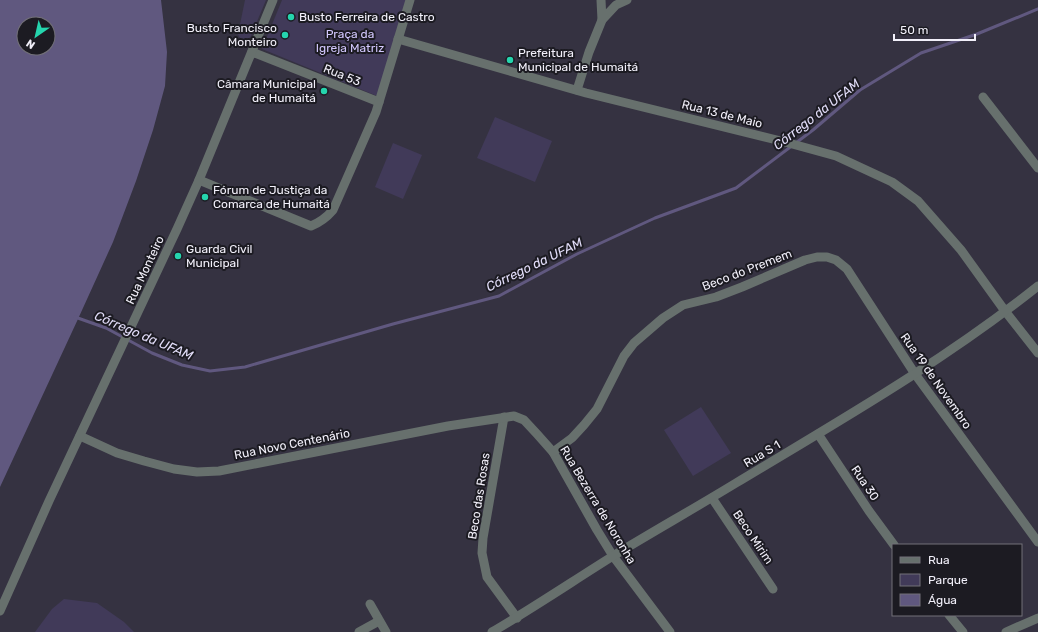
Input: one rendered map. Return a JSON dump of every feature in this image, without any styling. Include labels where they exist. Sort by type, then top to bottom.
[{"type":"street","name":"Rua Monteiro","points":[[0,611],[199,180],[273,0]]},
{"type":"street","points":[[199,180],[311,226],[326,218],[333,210],[376,112],[410,0]]},
{"type":"street","points":[[601,0],[602,20]]},
{"type":"street","points":[[577,90],[589,52],[602,20],[616,5],[627,0]]},
{"type":"street","name":"Rua 13 de Maio","points":[[398,39],[577,90],[836,156],[892,182],[918,201],[961,250],[1005,311],[1038,353]]},
{"type":"street","name":"Rua 53","points":[[252,52],[379,102]]},
{"type":"street","points":[[983,97],[1038,168]]},
{"type":"street","name":"Rua 19 de Novembro","points":[[805,260],[827,256],[836,260],[847,269],[915,374],[1038,542]]},
{"type":"street","name":"Beco do Premem","points":[[552,452],[572,438],[584,426],[597,409],[624,356],[634,343],[663,318],[683,305],[716,297],[805,260]]},
{"type":"street","name":"Rua S 1","points":[[492,632],[517,618],[613,556],[712,498],[915,374],[960,344],[1038,286]]},
{"type":"street","name":"Rua Bezerra de Noronha","points":[[509,416],[524,420],[552,452],[613,556],[670,632]]},
{"type":"street","name":"Rua Novo Centenário","points":[[80,436],[110,450],[144,461],[197,472],[219,470],[448,426],[509,416]]},
{"type":"street","name":"Beco das Rosas","points":[[509,416],[483,538],[482,553],[487,577],[517,618]]},
{"type":"street","name":"Rua 30","points":[[818,434],[869,511],[893,544]]},
{"type":"street","name":"Beco Mirim","points":[[712,498],[773,589]]},
{"type":"street","points":[[370,604],[386,632]]},
{"type":"street","points":[[951,616],[963,632]]},
{"type":"street","points":[[1006,632],[1038,618]]},
{"type":"street","points":[[359,632],[380,621]]},
{"type":"green space","points":[[245,0],[266,0],[251,36],[244,40],[240,38],[238,34]]},
{"type":"green space","name":"Praça da Igreja Matriz","points":[[282,0],[407,0],[377,96],[262,49]]},
{"type":"green space","points":[[495,117],[552,141],[535,182],[477,158]]},
{"type":"green space","points":[[393,143],[422,155],[403,199],[375,187]]},
{"type":"green space","points":[[701,407],[731,453],[693,476],[664,430]]},
{"type":"green space","points":[[64,599],[97,603],[124,622],[134,632],[35,632],[52,609]]},
{"type":"water","points":[[0,0],[161,0],[167,52],[165,86],[153,130],[136,181],[113,242],[0,487]]},
{"type":"waterway","name":"Córrego da UFAM","points":[[75,317],[106,328],[152,353],[182,365],[210,371],[245,367],[393,324],[499,296],[577,254],[655,218],[736,188],[813,130],[860,90],[921,53],[977,34],[1038,9]]},
{"type":"place","name":"Busto Ferreira de Castro","points":[[291,17]]},
{"type":"place","name":"Busto Francisco Monteiro","points":[[285,35]]},
{"type":"place","name":"Prefeitura Municipal de Humaitá","points":[[510,60]]},
{"type":"place","name":"Câmara Municipal de Humaitá","points":[[324,91]]},
{"type":"place","name":"Fórum de Justiça da Comarca de Humaitá","points":[[205,197]]},
{"type":"place","name":"Guarda Civil Municipal","points":[[178,256]]}]
